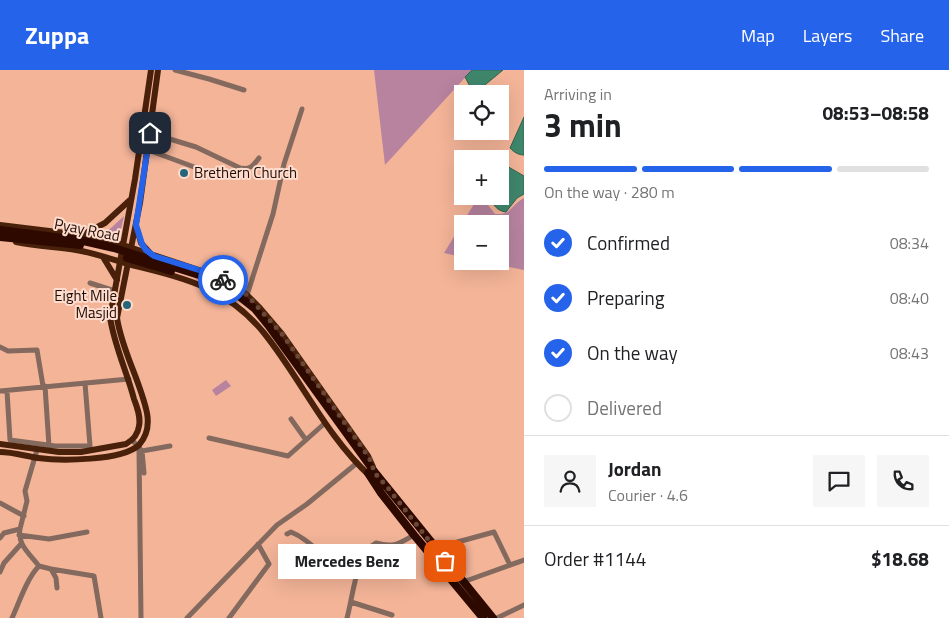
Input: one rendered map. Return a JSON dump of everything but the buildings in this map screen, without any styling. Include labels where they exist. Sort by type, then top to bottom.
[{"type":"highway","name":"Pyay Road","points":[[0,230],[79,240],[114,248],[202,276],[221,284],[240,297],[259,314],[371,473],[381,493],[483,618]]},
{"type":"highway","name":"Pyay Road","points":[[0,238],[79,245],[113,253],[199,280],[219,288],[238,300],[252,312],[265,328],[371,473],[388,488],[436,550],[493,618]]},
{"type":"main road","points":[[0,452],[36,458],[70,460],[140,449],[147,431],[147,413],[137,379],[119,332],[117,318],[132,248],[148,150],[151,70]]},
{"type":"main road","points":[[0,444],[37,450],[81,452],[120,446],[132,440],[140,426],[129,379],[112,331],[110,317],[130,200],[151,93],[158,70]]},
{"type":"main road","points":[[82,235],[105,223],[130,200]]},
{"type":"main road","name":"Pyay Road","points":[[0,225],[82,235],[123,245],[205,272],[234,286],[247,295],[282,334],[368,456],[373,465],[371,473],[357,463],[325,423],[263,332],[233,302],[210,288],[103,256],[79,250],[0,238]]},
{"type":"main road","points":[[136,225],[142,244],[154,256]]},
{"type":"main road","points":[[103,256],[114,273],[117,282]]},
{"type":"main road","points":[[125,279],[135,270],[143,267]]},
{"type":"main road","points":[[233,302],[247,295]]},
{"type":"street","points":[[175,70],[244,90]]},
{"type":"street","points":[[247,295],[273,214],[284,164],[302,110]]},
{"type":"street","points":[[150,133],[196,148],[240,168],[246,169],[251,167],[259,158]]},
{"type":"street","points":[[148,150],[216,175]]},
{"type":"street","points":[[79,250],[82,235]]},
{"type":"street","points":[[90,283],[115,290]]},
{"type":"street","points":[[0,347],[8,350],[37,350],[44,386],[49,446]]},
{"type":"street","points":[[0,391],[129,379]]},
{"type":"street","points":[[7,390],[10,440],[49,446],[90,446],[85,383]]},
{"type":"street","points":[[291,419],[306,440]]},
{"type":"street","points":[[209,438],[288,456],[325,423]]},
{"type":"street","points":[[132,440],[140,449],[144,474]]},
{"type":"street","points":[[140,449],[170,446]]},
{"type":"street","points":[[140,449],[141,618]]},
{"type":"street","points":[[37,450],[25,491],[27,501],[19,536],[21,544],[40,566],[94,576],[101,618]]},
{"type":"street","points":[[187,618],[277,525],[307,504],[357,463]]},
{"type":"street","points":[[0,503],[24,516]]},
{"type":"street","points":[[0,538],[4,533],[20,529]]},
{"type":"street","points":[[19,536],[49,539],[87,532]]},
{"type":"street","points":[[287,534],[291,532],[304,539],[340,568],[350,575],[356,576]]},
{"type":"street","points":[[436,550],[494,532],[510,565]]},
{"type":"street","points":[[347,618],[356,576],[364,554],[370,546],[376,543],[397,545],[414,535]]},
{"type":"street","points":[[0,572],[4,563],[21,544]]},
{"type":"street","points":[[229,618],[269,564],[258,544]]},
{"type":"street","points":[[463,582],[524,560]]},
{"type":"street","points":[[12,618],[34,571],[40,566]]},
{"type":"street","points":[[51,569],[56,578],[58,588]]},
{"type":"street","points":[[351,602],[392,615]]},
{"type":"street","points":[[497,618],[524,606]]},
{"type":"shaded area","points":[[374,70],[472,70],[458,85],[454,85],[454,90],[385,165]]},
{"type":"shaded area","points":[[472,70],[503,70],[485,85],[469,85],[465,77]]},
{"type":"shaded area","points":[[524,117],[524,155],[516,153],[510,148]]},
{"type":"shaded area","points":[[509,167],[524,176],[524,194],[517,198],[506,212],[494,205],[509,205]]},
{"type":"shaded area","points":[[524,198],[524,270],[509,267],[509,215],[467,215],[473,205],[488,205],[495,214],[501,214]]},
{"type":"shaded area","points":[[124,216],[118,242],[96,238],[111,228]]},
{"type":"shaded area","points":[[454,237],[454,255],[444,253]]},
{"type":"shaded area","points":[[226,380],[231,386],[216,396],[212,390]]},
{"type":"way so far","points":[[223,280],[247,295],[282,334],[368,456],[373,465],[373,471],[445,561]]},
{"type":"place","name":"Brethern Church","points":[[184,173]]},
{"type":"place","name":"Eight Mile Masjid","points":[[127,305]]},
{"type":"place","name":"Mercedes Benz","points":[[445,561]]},
{"type":"route","points":[[150,133],[136,225],[142,244],[154,256],[205,272],[223,280]]}]
